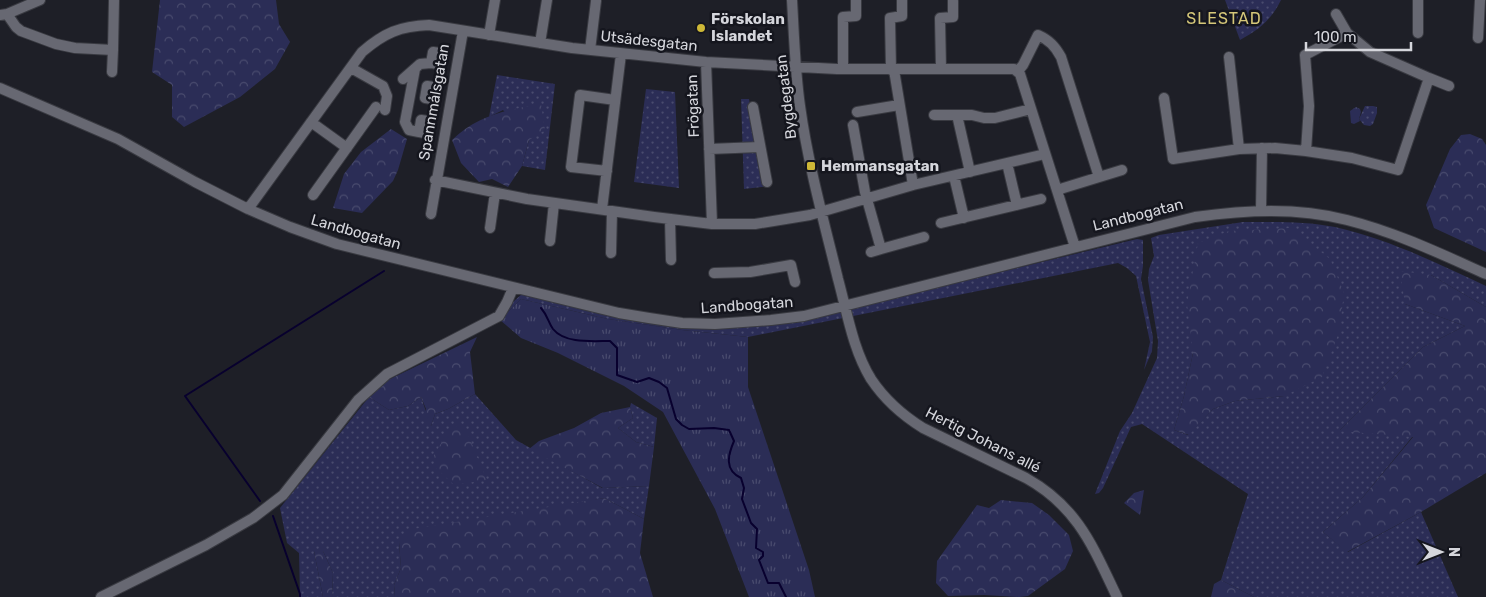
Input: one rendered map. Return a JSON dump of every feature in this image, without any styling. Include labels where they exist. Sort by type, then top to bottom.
[{"type":"street","points":[[40,0],[4,15],[21,31],[56,44],[75,48],[113,50]]},
{"type":"street","points":[[112,72],[114,0]]},
{"type":"street","points":[[488,35],[494,0]]},
{"type":"street","points":[[540,43],[547,0]]},
{"type":"street","name":"Bygdegatan","points":[[792,0],[796,68],[805,136],[821,212],[845,305]]},
{"type":"street","points":[[843,69],[843,17],[856,16],[856,0]]},
{"type":"street","points":[[902,0],[902,16],[890,18],[892,70],[913,185]]},
{"type":"street","points":[[1418,0],[1418,33]]},
{"type":"street","points":[[1478,38],[1480,0]]},
{"type":"street","name":"Utsädesgatan","points":[[590,50],[596,1]]},
{"type":"street","points":[[941,69],[940,18],[953,17],[953,1]]},
{"type":"street","points":[[1336,14],[1347,33],[1370,52],[1449,86]]},
{"type":"street","name":"Utsädesgatan","points":[[248,209],[362,52],[381,37],[409,26],[429,25],[621,54],[796,68]]},
{"type":"street","name":"Spannmålsgatan","points":[[431,214],[436,185],[435,180],[462,31]]},
{"type":"street","points":[[1018,71],[1023,65],[1035,33],[1055,46],[1062,57],[1099,177]]},
{"type":"street","points":[[1306,151],[1309,106],[1305,56],[1347,33]]},
{"type":"street","points":[[611,253],[606,171],[621,54]]},
{"type":"street","points":[[1229,57],[1239,149]]},
{"type":"street","name":"Frögatan","points":[[706,62],[712,224]]},
{"type":"street","points":[[403,78],[420,64],[431,63]]},
{"type":"street","points":[[313,195],[380,109],[387,96],[383,86],[351,68]]},
{"type":"street","points":[[796,68],[892,70],[1010,68],[1018,71],[1075,247]]},
{"type":"street","points":[[415,69],[406,114],[406,126],[408,130],[419,132]]},
{"type":"street","points":[[1164,98],[1170,160],[1239,149],[1262,148],[1306,151],[1352,158],[1398,170],[1429,78]]},
{"type":"street","name":"Landbogatan","points":[[0,88],[118,138],[195,182],[248,209],[337,244],[619,313],[690,323],[714,324],[804,316],[1195,217],[1228,212],[1261,210],[1318,214],[1372,227],[1425,247],[1486,274]]},
{"type":"street","points":[[410,95],[425,98]]},
{"type":"street","points":[[606,171],[571,167],[580,95],[616,100]]},
{"type":"street","points":[[857,112],[899,105]]},
{"type":"street","points":[[753,107],[767,182]]},
{"type":"street","points":[[934,115],[972,115],[995,118],[1031,108]]},
{"type":"street","points":[[957,115],[970,172]]},
{"type":"street","points":[[311,122],[348,148]]},
{"type":"street","points":[[853,125],[867,198],[881,249]]},
{"type":"street","name":"Frögatan","points":[[709,149],[760,146]]},
{"type":"street","points":[[1261,210],[1262,148]]},
{"type":"street","name":"Spannmålsgatan","points":[[435,180],[554,203],[670,219],[712,224],[755,224],[821,212],[913,185],[1046,154]]},
{"type":"street","points":[[1007,163],[1017,205]]},
{"type":"street","points":[[1057,190],[1122,170]]},
{"type":"street","points":[[954,176],[964,218]]},
{"type":"street","points":[[490,228],[495,193]]},
{"type":"street","points":[[941,223],[1042,199]]},
{"type":"street","points":[[550,241],[554,203]]},
{"type":"street","points":[[670,219],[670,260]]},
{"type":"street","points":[[871,252],[924,237]]},
{"type":"street","points":[[714,273],[750,272],[791,265],[795,282]]},
{"type":"street","points":[[101,597],[206,545],[253,518],[282,495],[358,400],[387,374],[499,316],[513,288]]},
{"type":"street","name":"Hertig Johans allé","points":[[845,305],[861,360],[881,394],[894,407],[923,428],[1026,478],[1055,497],[1081,526],[1117,597]]},
{"type":"green space","points":[[160,0],[276,0],[279,24],[290,42],[275,69],[240,97],[184,127],[172,117],[172,85],[152,72]]},
{"type":"green space","points":[[1225,0],[1281,0],[1264,23],[1240,40]]},
{"type":"green space","points":[[497,75],[555,84],[545,170],[522,166],[529,140],[503,110],[489,117]]},
{"type":"green space","points":[[646,89],[675,92],[679,188],[634,182]]},
{"type":"green space","points":[[741,99],[749,99],[764,184],[770,183],[770,186],[744,189]]},
{"type":"green space","points":[[541,104],[545,130],[529,140],[522,166],[508,187],[492,179],[479,182],[461,163],[452,140],[482,119],[504,111]]},
{"type":"green space","points":[[1365,106],[1377,107],[1373,124],[1370,126],[1364,125],[1359,119]]},
{"type":"green space","points":[[1356,107],[1361,112],[1360,121],[1354,124],[1351,123],[1350,111]]},
{"type":"green space","points":[[391,129],[407,139],[393,181],[362,213],[333,208],[344,174],[361,152]]},
{"type":"green space","points":[[1470,134],[1482,139],[1486,145],[1486,252],[1434,228],[1426,205],[1450,149],[1461,135]]},
{"type":"green space","points":[[1243,222],[1289,222],[1324,225],[1355,232],[1393,245],[1431,260],[1486,286],[1486,307],[1431,275],[1405,304],[1465,326],[1423,347],[1340,430],[1413,436],[1363,497],[1323,532],[1348,552],[1421,512],[1458,597],[1254,597],[1221,580],[1248,494],[1142,424],[1131,427],[1103,488],[1099,493],[1095,494],[1120,431],[1132,413],[1157,358],[1158,341],[1148,280],[1149,269],[1154,256],[1151,238],[1159,235]],"holes":[[[1193,353],[1284,396],[1235,401],[1213,409],[1188,435],[1174,430],[1184,396]]]},
{"type":"green space","points":[[1290,228],[1330,259],[1344,293],[1339,332],[1322,377],[1284,396],[1235,401],[1213,409],[1189,435],[1174,430],[1184,396],[1193,353],[1187,304],[1198,243],[1229,231]]},
{"type":"green space","points":[[1137,239],[1143,240],[1141,279],[1153,337],[1152,351],[1144,370],[1150,342],[1136,276],[1118,263],[748,337],[608,319],[521,299],[500,320],[507,307],[522,294],[729,326],[790,323]]},
{"type":"green space","points":[[1400,271],[1431,275],[1486,307],[1486,473],[1421,512],[1347,552],[1323,532],[1363,497],[1413,437],[1339,431],[1423,347],[1465,326],[1405,304]]},
{"type":"green space","points":[[521,299],[608,319],[748,337],[748,387],[809,570],[815,597],[749,597],[715,509],[663,412],[624,386],[558,353],[521,338],[500,320]]},
{"type":"green space","points":[[477,337],[470,352],[475,394],[435,414],[431,426],[423,419],[426,409],[421,397],[408,406],[389,410],[369,397],[388,380]]},
{"type":"green space","points":[[475,394],[516,440],[602,488],[649,486],[644,519],[604,498],[399,542],[401,568],[394,585],[395,597],[332,597],[333,573],[323,551],[314,551],[323,597],[300,597],[299,553],[287,543],[280,508],[369,397],[389,410],[408,406],[421,397],[431,426],[435,414]]},
{"type":"green space","points":[[631,403],[657,418],[654,447],[636,442],[618,428],[633,418],[630,407]]},
{"type":"green space","points":[[630,407],[633,418],[618,428],[636,442],[654,447],[649,486],[603,488],[529,449],[539,441],[574,428],[601,413]]},
{"type":"green space","points":[[464,425],[487,480],[454,485],[436,468],[434,455],[451,427]]},
{"type":"green space","points":[[1144,490],[1140,515],[1124,503],[1134,493]]},
{"type":"green space","points":[[604,498],[644,519],[640,553],[653,597],[395,597],[394,585],[401,568],[399,542],[407,530]]},
{"type":"green space","points":[[1001,500],[1032,503],[1049,515],[1069,535],[1073,551],[1065,569],[1028,596],[948,596],[936,583],[937,561],[977,505],[989,508]]},
{"type":"green space","points":[[314,551],[323,551],[333,573],[332,597],[323,597]]},
{"type":"green space","points":[[1221,580],[1254,597],[1211,597],[1214,584]]},
{"type":"waterway","points":[[260,501],[185,396],[384,271]]},
{"type":"waterway","points":[[541,308],[558,334],[580,341],[610,341],[617,348],[617,375],[637,382],[649,378],[667,388],[676,419],[682,425],[689,429],[714,428],[729,430],[734,441],[729,462],[732,471],[741,478],[744,488],[742,499],[751,523],[757,529],[756,548],[763,552],[763,556],[759,560],[768,583],[779,583],[786,597]]},
{"type":"waterway","points":[[273,516],[300,597]]},
{"type":"place","name":"Förskolan Islandet","points":[[701,28]]},
{"type":"place","name":"Hemmansgatan","points":[[811,166]]},
{"type":"district","name":"SLESTAD","points":[[1224,18]]}]
